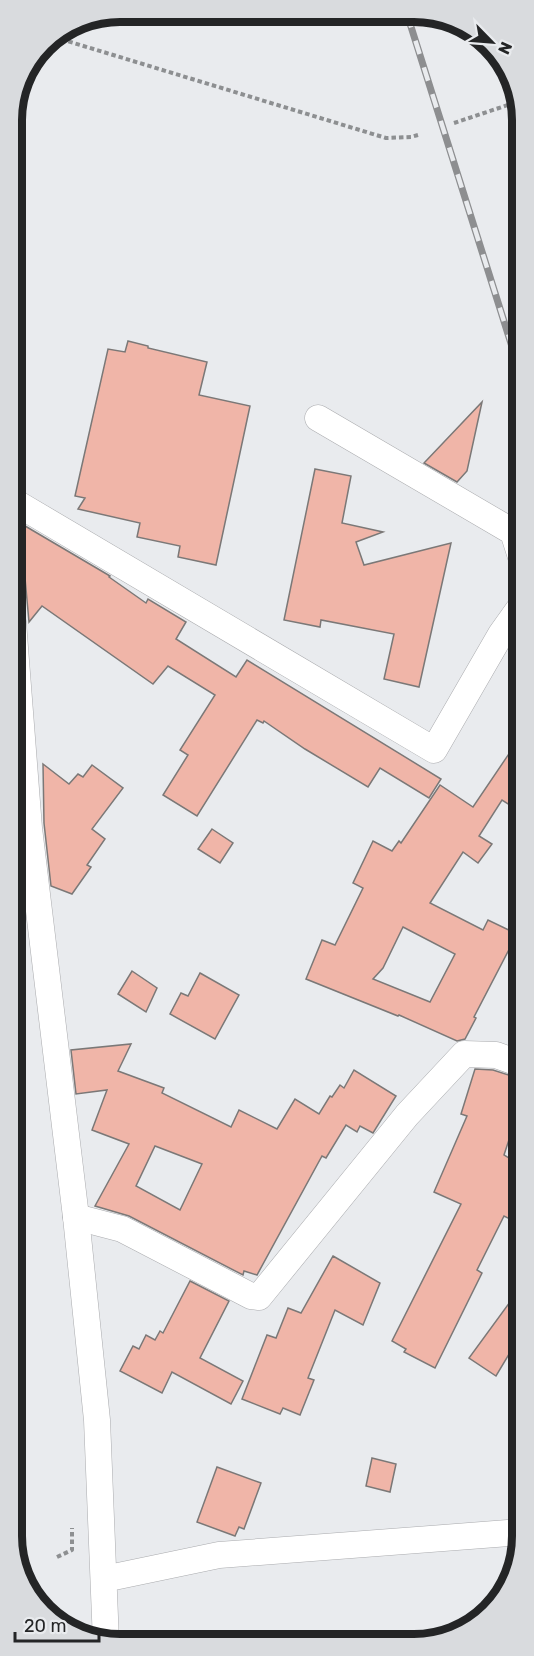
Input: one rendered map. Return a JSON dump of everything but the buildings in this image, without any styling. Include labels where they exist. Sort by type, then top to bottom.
[{"type":"street","points":[[318,418],[512,531]]},
{"type":"street","points":[[23,507],[434,750],[512,619]]},
{"type":"street","points":[[23,745],[29,828],[76,1217],[97,1420],[106,1632]]},
{"type":"street","points":[[76,1217],[122,1229],[251,1296],[259,1297],[407,1115],[464,1054],[496,1055],[511,1061]]},
{"type":"street","points":[[104,1580],[219,1555],[511,1533]]},
{"type":"path","points":[[65,40],[386,138],[418,135]]},
{"type":"path","points":[[454,123],[510,104]]},
{"type":"railway","points":[[410,22],[512,346]]}]
